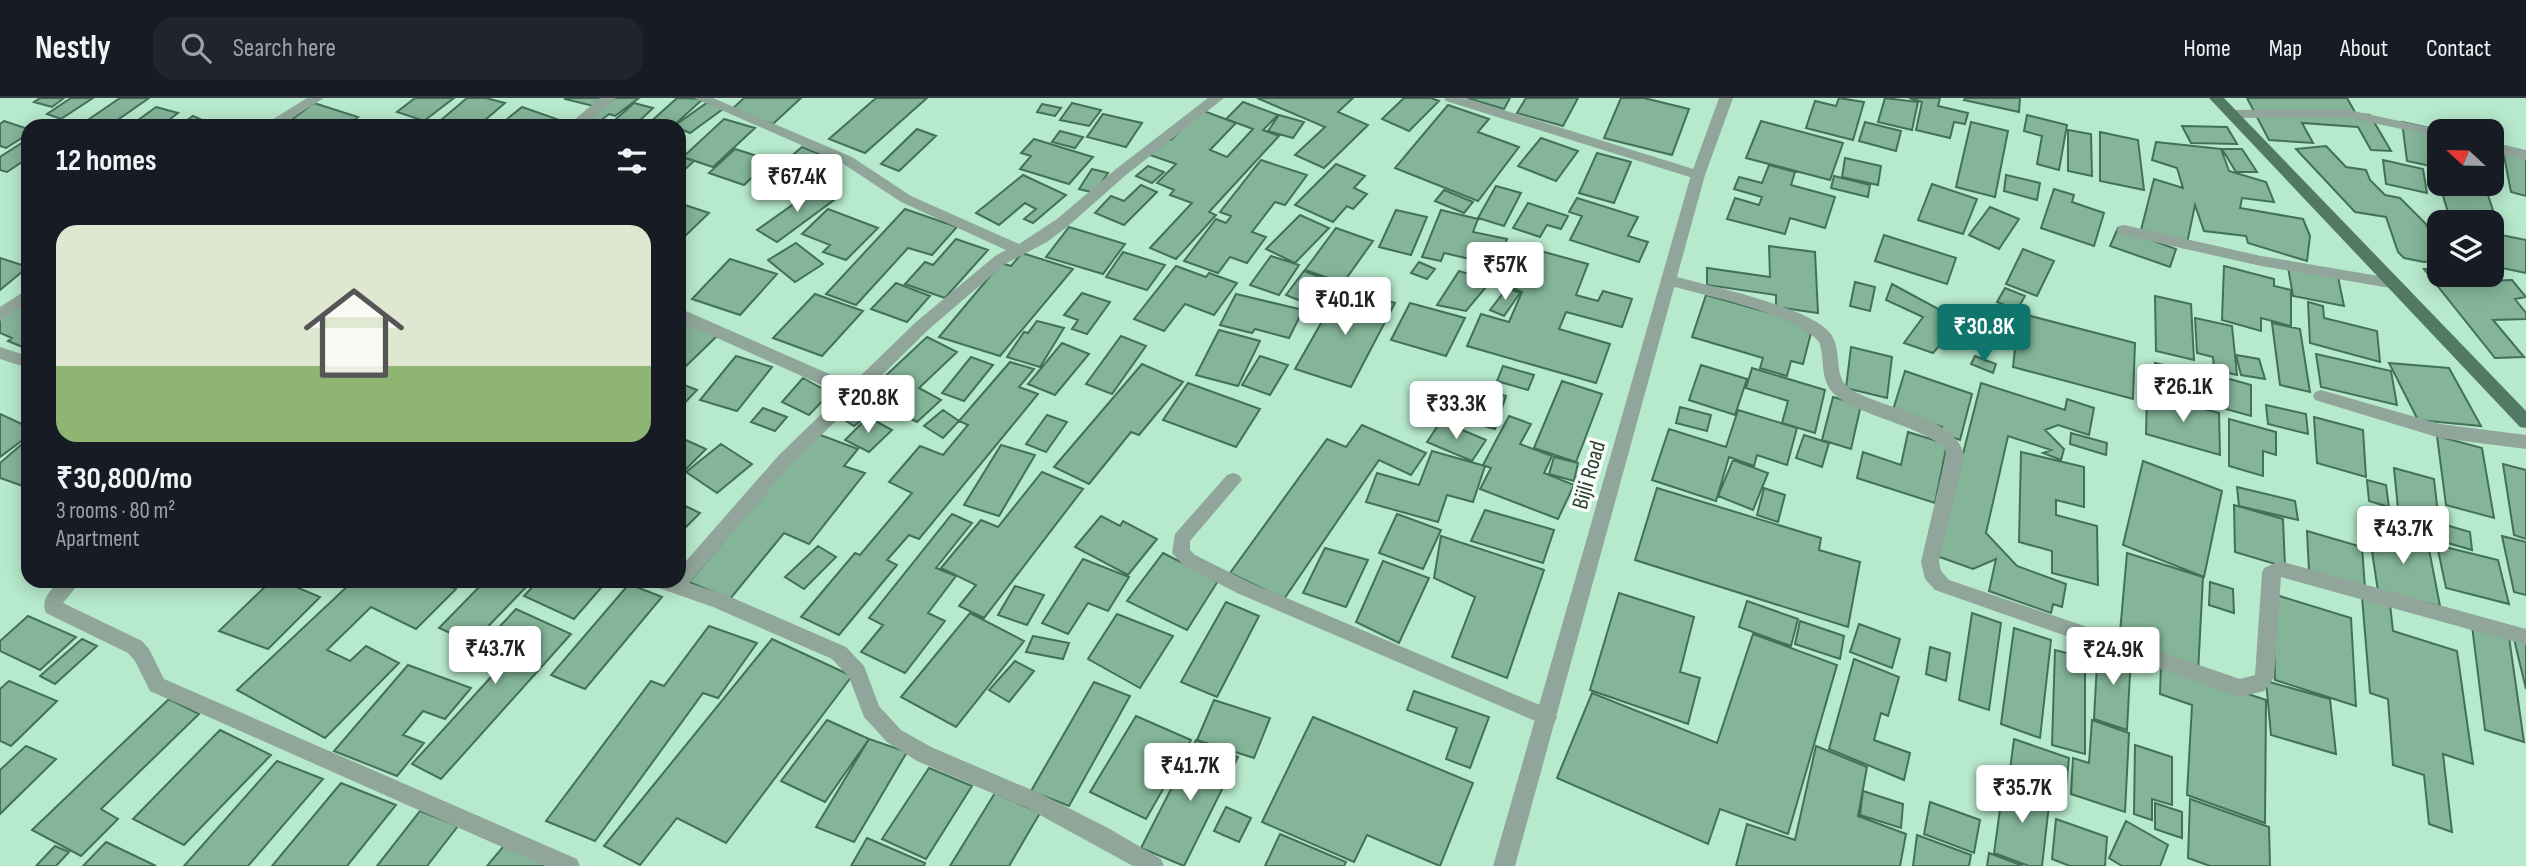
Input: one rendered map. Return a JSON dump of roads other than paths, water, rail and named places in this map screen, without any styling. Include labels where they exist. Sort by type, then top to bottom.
[{"type":"main road","points":[[2216,98],[2526,422]]},
{"type":"street","points":[[281,119],[317,98]]},
{"type":"street","points":[[583,119],[609,98]]},
{"type":"street","points":[[701,98],[847,160],[863,175],[890,190],[1019,250]]},
{"type":"street","points":[[686,564],[785,460],[957,295],[1000,260],[1062,223],[1118,175],[1217,98]]},
{"type":"street","points":[[1451,98],[1698,176]]},
{"type":"street","name":"Bijli Road","points":[[1504,866],[1698,176],[1726,98]]},
{"type":"street","points":[[2232,114],[2344,113],[2427,130]]},
{"type":"street","points":[[2504,149],[2526,155]]},
{"type":"street","points":[[2124,230],[2261,261],[2396,284]]},
{"type":"street","points":[[1669,280],[1778,314],[1823,334],[1828,345],[1831,376],[1843,393],[1933,430],[1953,445],[1955,455],[1930,562],[1932,574],[1942,585],[2240,688],[2257,685],[2264,678],[2271,573],[2280,569],[2526,637]]},
{"type":"street","points":[[0,315],[21,299]]},
{"type":"street","points":[[686,317],[853,393]]},
{"type":"street","points":[[0,353],[21,360]]},
{"type":"street","points":[[2321,396],[2440,431],[2526,442]]},
{"type":"street","points":[[1233,480],[1181,539],[1181,552],[1189,560],[1244,588],[1548,717]]},
{"type":"street","points":[[65,588],[55,598],[53,607],[135,647],[141,652],[148,674],[157,685],[569,866]]},
{"type":"street","points":[[682,588],[839,653],[857,672],[872,711],[894,736],[924,754],[1045,807],[1153,866]]}]
